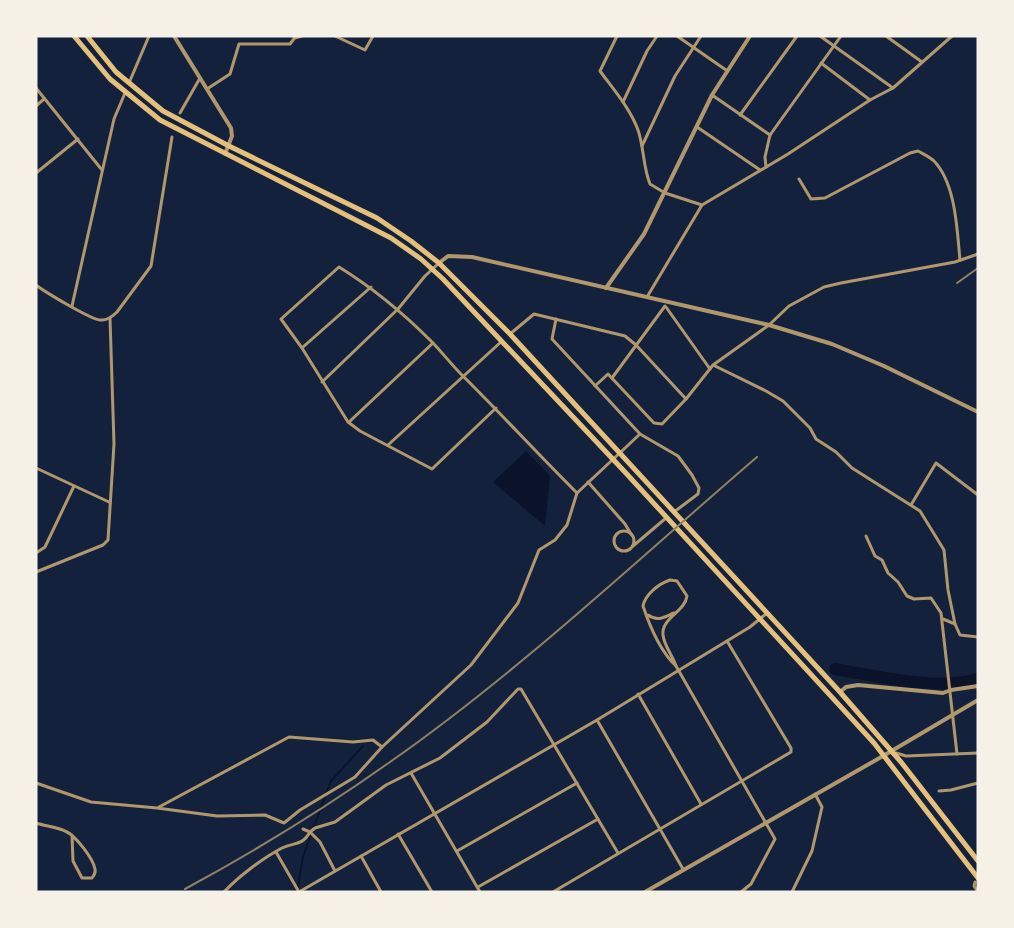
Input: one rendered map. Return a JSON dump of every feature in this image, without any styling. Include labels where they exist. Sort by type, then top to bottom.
[{"type":"main road","points":[[74,36],[101,69],[125,93],[160,120],[392,238],[432,269],[502,340],[874,743],[976,880]]},
{"type":"main road","points":[[87,36],[103,57],[129,83],[163,111],[377,218],[419,246],[439,263],[510,334],[840,692],[891,751],[978,861]]},
{"type":"street","points":[[129,83],[149,36]]},
{"type":"street","points":[[174,36],[231,128],[232,136],[225,154]]},
{"type":"street","points":[[207,89],[230,74],[240,44],[290,44],[295,37],[302,36]]},
{"type":"street","points":[[335,36],[365,50],[373,36]]},
{"type":"street","points":[[623,102],[647,51],[657,36]]},
{"type":"street","points":[[677,36],[726,70]]},
{"type":"street","points":[[642,146],[675,76],[701,36]]},
{"type":"street","points":[[606,288],[644,234],[712,95],[750,36]]},
{"type":"street","points":[[740,115],[797,36]]},
{"type":"street","points":[[820,36],[893,88]]},
{"type":"street","points":[[766,167],[765,157],[770,135],[841,36]]},
{"type":"street","points":[[886,36],[922,62]]},
{"type":"street","points":[[647,297],[702,205],[893,88],[952,36]]},
{"type":"street","points":[[615,37],[600,71],[623,102],[637,128],[650,184],[665,193],[702,205]]},
{"type":"street","points":[[821,63],[870,100]]},
{"type":"street","points":[[180,113],[200,78]]},
{"type":"street","points":[[36,88],[102,170]]},
{"type":"street","points":[[72,306],[114,119],[125,93]]},
{"type":"street","points":[[712,95],[770,135]]},
{"type":"street","points":[[36,106],[44,99]]},
{"type":"street","points":[[697,127],[760,170]]},
{"type":"street","points":[[36,285],[48,294],[99,320],[110,318],[117,312],[151,266],[172,137]]},
{"type":"street","points":[[36,174],[78,139]]},
{"type":"street","points":[[799,179],[811,199],[825,198],[910,153],[918,151],[933,160],[942,173],[955,210],[960,260]]},
{"type":"street","points":[[595,386],[608,374],[654,423],[662,424],[686,399],[713,365],[769,325],[789,306],[824,287],[960,260],[978,254]]},
{"type":"street","points":[[322,382],[399,309],[439,263],[448,256],[472,257],[769,325],[832,344],[884,366],[978,412]]},
{"type":"street","points":[[496,408],[432,469],[360,431],[348,422],[281,319],[339,267],[371,287],[399,309],[463,377],[496,408],[576,493]]},
{"type":"street","points":[[302,348],[371,287]]},
{"type":"street","points":[[612,378],[669,302]]},
{"type":"street","points":[[665,306],[710,369]]},
{"type":"street","points":[[510,334],[534,314],[625,336],[686,399]]},
{"type":"street","points":[[36,572],[106,542],[108,536],[114,444],[110,318]]},
{"type":"street","points":[[556,319],[552,339],[640,434],[678,456],[699,488],[698,494],[673,512]]},
{"type":"street","points":[[388,445],[502,340]]},
{"type":"street","points":[[348,422],[433,343]]},
{"type":"street","points":[[713,365],[783,401],[810,428],[816,439],[836,452],[852,468],[920,511],[944,550],[948,590],[955,624],[960,635],[978,637]]},
{"type":"street","points":[[36,783],[91,802],[218,816],[265,815],[284,823],[300,810],[355,777],[382,747],[471,665],[518,603],[540,550],[555,540],[567,525],[576,493],[640,434]]},
{"type":"street","points":[[911,505],[936,463],[978,495]]},
{"type":"street","points":[[36,468],[109,502]]},
{"type":"street","points":[[588,482],[625,524],[634,540],[630,548]]},
{"type":"street","points":[[36,553],[45,547],[74,486]]},
{"type":"street","points":[[631,534],[626,531],[615,536],[616,548],[622,551],[630,548],[666,518]]},
{"type":"street","points":[[866,536],[875,556],[882,560],[888,573],[898,582],[907,596],[914,599],[931,598],[942,618],[957,754]]},
{"type":"street","points":[[677,668],[668,658],[645,613],[643,604],[661,584],[669,580],[677,582],[687,594],[685,604],[667,622],[663,634],[677,668],[776,839],[751,884],[741,892]]},
{"type":"street","points":[[645,613],[652,618],[662,619],[679,610]]},
{"type":"street","points":[[276,852],[299,892],[597,720],[767,614]]},
{"type":"street","points":[[942,618],[955,624]]},
{"type":"street","points":[[553,892],[788,756],[792,750],[727,641]]},
{"type":"street","points":[[840,692],[846,687],[858,685],[943,693],[978,686]]},
{"type":"street","points":[[224,892],[237,879],[276,852],[301,843],[315,828],[335,822],[386,785],[440,758],[456,747],[469,734],[487,722],[520,688],[524,690],[618,853]]},
{"type":"street","points":[[638,694],[702,805]]},
{"type":"street","points":[[645,892],[978,700]]},
{"type":"street","points":[[597,720],[683,869]]},
{"type":"street","points":[[157,808],[289,737],[353,742],[373,740],[382,747]]},
{"type":"street","points":[[891,751],[906,756],[978,753]]},
{"type":"street","points":[[411,772],[480,892]]},
{"type":"street","points":[[456,852],[577,783]]},
{"type":"street","points":[[939,791],[978,783]]},
{"type":"street","points":[[792,892],[812,851],[822,807],[815,794]]},
{"type":"street","points":[[478,887],[598,819]]},
{"type":"street","points":[[36,824],[72,835],[95,868],[92,878],[82,878],[74,866],[72,835]]},
{"type":"street","points":[[303,829],[310,832],[320,842],[335,871]]},
{"type":"street","points":[[398,834],[432,892]]},
{"type":"street","points":[[361,856],[381,892]]},
{"type":"street","points":[[976,880],[974,886],[978,892]]},
{"type":"street","points":[[560,888],[563,892]]},
{"type":"water","points":[[526,451],[550,476],[545,526],[493,482]]},
{"type":"waterway","points":[[835,669],[926,683],[978,679]]},
{"type":"waterway","points":[[313,829],[331,781],[363,746]]},
{"type":"waterway","points":[[297,892],[303,857],[311,834]]},
{"type":"railway","points":[[957,283],[978,268]]},
{"type":"railway","points":[[185,889],[315,813],[438,727],[532,653],[757,457]]}]
